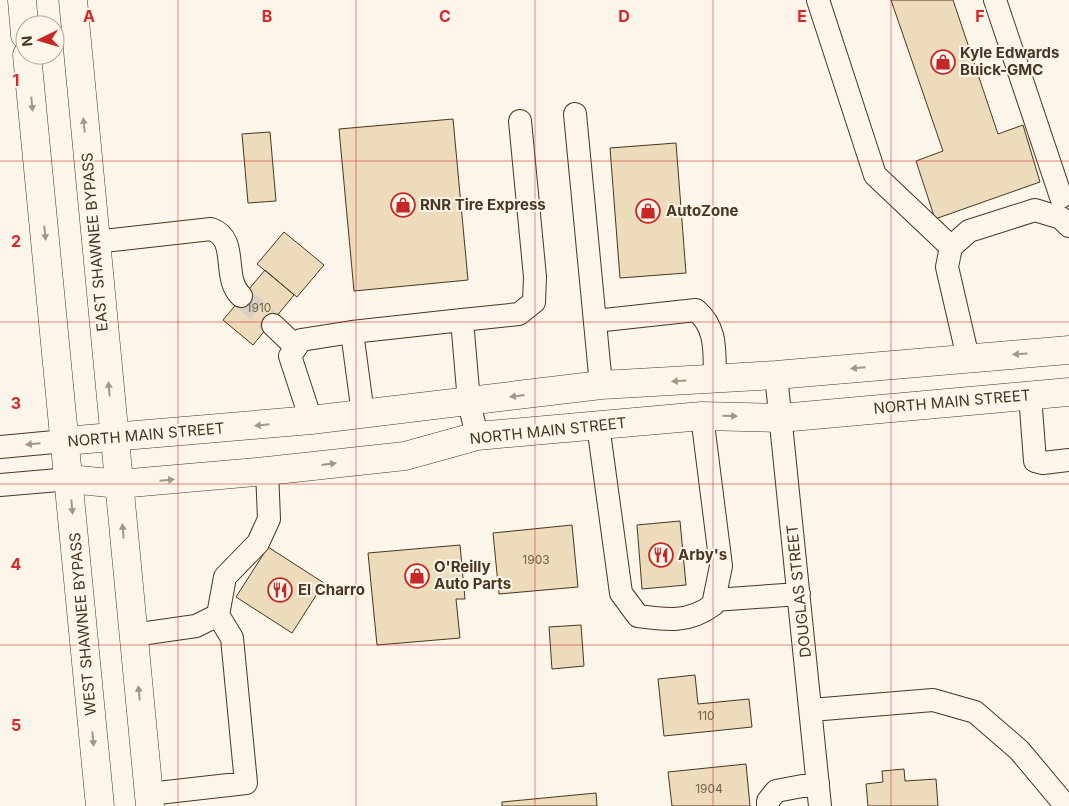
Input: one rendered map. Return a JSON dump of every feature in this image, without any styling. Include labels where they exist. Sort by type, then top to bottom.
[{"type":"main road","points":[[22,0],[23,15]]},
{"type":"main road","name":"EAST SHAWNEE BYPASS","points":[[73,0],[119,484]]},
{"type":"main road","points":[[28,65],[65,441]]},
{"type":"main road","name":"NORTH MAIN STREET","points":[[65,441],[311,420],[601,385],[776,375],[1069,350]]},
{"type":"main road","name":"NORTH MAIN STREET","points":[[70,479],[119,484],[267,472],[405,456],[477,436],[702,416],[782,418],[1069,392]]},
{"type":"main road","name":"WEST SHAWNEE BYPASS","points":[[65,441],[100,806]]},
{"type":"main road","points":[[119,484],[150,800]]},
{"type":"street","points":[[818,0],[875,175],[951,247]]},
{"type":"street","points":[[968,358],[947,267],[951,247],[969,231],[1035,210],[1065,194],[995,0]]},
{"type":"street","points":[[575,114],[601,385]]},
{"type":"street","points":[[311,420],[290,356],[301,340],[352,332],[519,314],[534,302],[535,277],[520,121]]},
{"type":"street","points":[[1035,210],[1061,218],[1069,226]]},
{"type":"street","points":[[96,242],[211,229],[220,232],[228,242],[231,282],[234,290],[241,296]]},
{"type":"street","points":[[595,321],[696,310],[707,320],[713,334],[715,379]]},
{"type":"street","points":[[462,320],[469,402],[477,436]]},
{"type":"street","points":[[272,325],[296,347]]},
{"type":"street","points":[[352,332],[363,414]]},
{"type":"street","name":"DOUGLAS STREET","points":[[776,375],[782,418],[820,806]]},
{"type":"street","points":[[1030,395],[1035,461],[1043,463],[1069,460]]},
{"type":"street","points":[[598,425],[621,593],[638,616],[666,620],[699,616],[713,605],[721,566],[702,416]]},
{"type":"street","name":"NORTH MAIN STREET","points":[[0,447],[65,441]]},
{"type":"street","points":[[150,800],[246,783],[232,638],[218,615],[225,578],[258,543],[269,518],[267,472]]},
{"type":"street","name":"NORTH MAIN STREET","points":[[0,485],[70,479]]},
{"type":"street","points":[[714,600],[799,594]]},
{"type":"street","points":[[133,635],[196,626],[218,615]]},
{"type":"street","points":[[810,710],[933,700],[975,712],[1019,750],[1066,806]]},
{"type":"street","points":[[768,806],[768,802],[776,791],[818,783]]},
{"type":"building","name":"Kyle Edwards Buick-GMC","points":[[891,0],[953,0],[998,134],[1023,125],[1040,182],[935,219],[916,161],[943,151]]},
{"type":"building","name":"RNR Tire Express","points":[[453,119],[468,280],[354,291],[339,129]]},
{"type":"building","points":[[270,132],[276,201],[248,203],[242,134]]},
{"type":"building","name":"AutoZone","points":[[676,143],[686,273],[620,278],[610,148]]},
{"type":"building","points":[[284,232],[324,265],[297,297],[257,264]]},
{"type":"building","points":[[265,270],[294,295],[253,345],[223,320]]},
{"type":"building","name":"Arby's","points":[[680,521],[686,585],[642,589],[637,525]]},
{"type":"building","points":[[572,525],[578,587],[499,594],[493,533]]},
{"type":"building","name":"O'Reilly Auto Parts","points":[[460,545],[465,599],[456,599],[460,638],[377,645],[368,553]]},
{"type":"building","name":"El Charro","points":[[268,547],[324,583],[292,633],[236,597]]},
{"type":"building","points":[[581,625],[584,666],[552,669],[549,627]]},
{"type":"building","points":[[695,675],[698,704],[749,699],[752,727],[664,736],[658,679]]},
{"type":"building","points":[[746,764],[750,806],[672,806],[668,772]]},
{"type":"building","points":[[904,769],[905,781],[936,779],[938,806],[868,806],[866,784],[883,782],[882,771]]},
{"type":"building","points":[[596,793],[597,806],[502,806],[502,802]]},
{"type":"tunnel","points":[[241,296],[273,325]]},
{"type":"place","name":"Kyle Edwards Buick-GMC","points":[[943,62]]},
{"type":"place","name":"RNR Tire Express","points":[[403,205]]},
{"type":"place","name":"AutoZone","points":[[648,211]]},
{"type":"place","name":"Arby's","points":[[661,555]]},
{"type":"place","name":"O'Reilly Auto Parts","points":[[417,576]]},
{"type":"place","name":"El Charro","points":[[280,590]]}]
